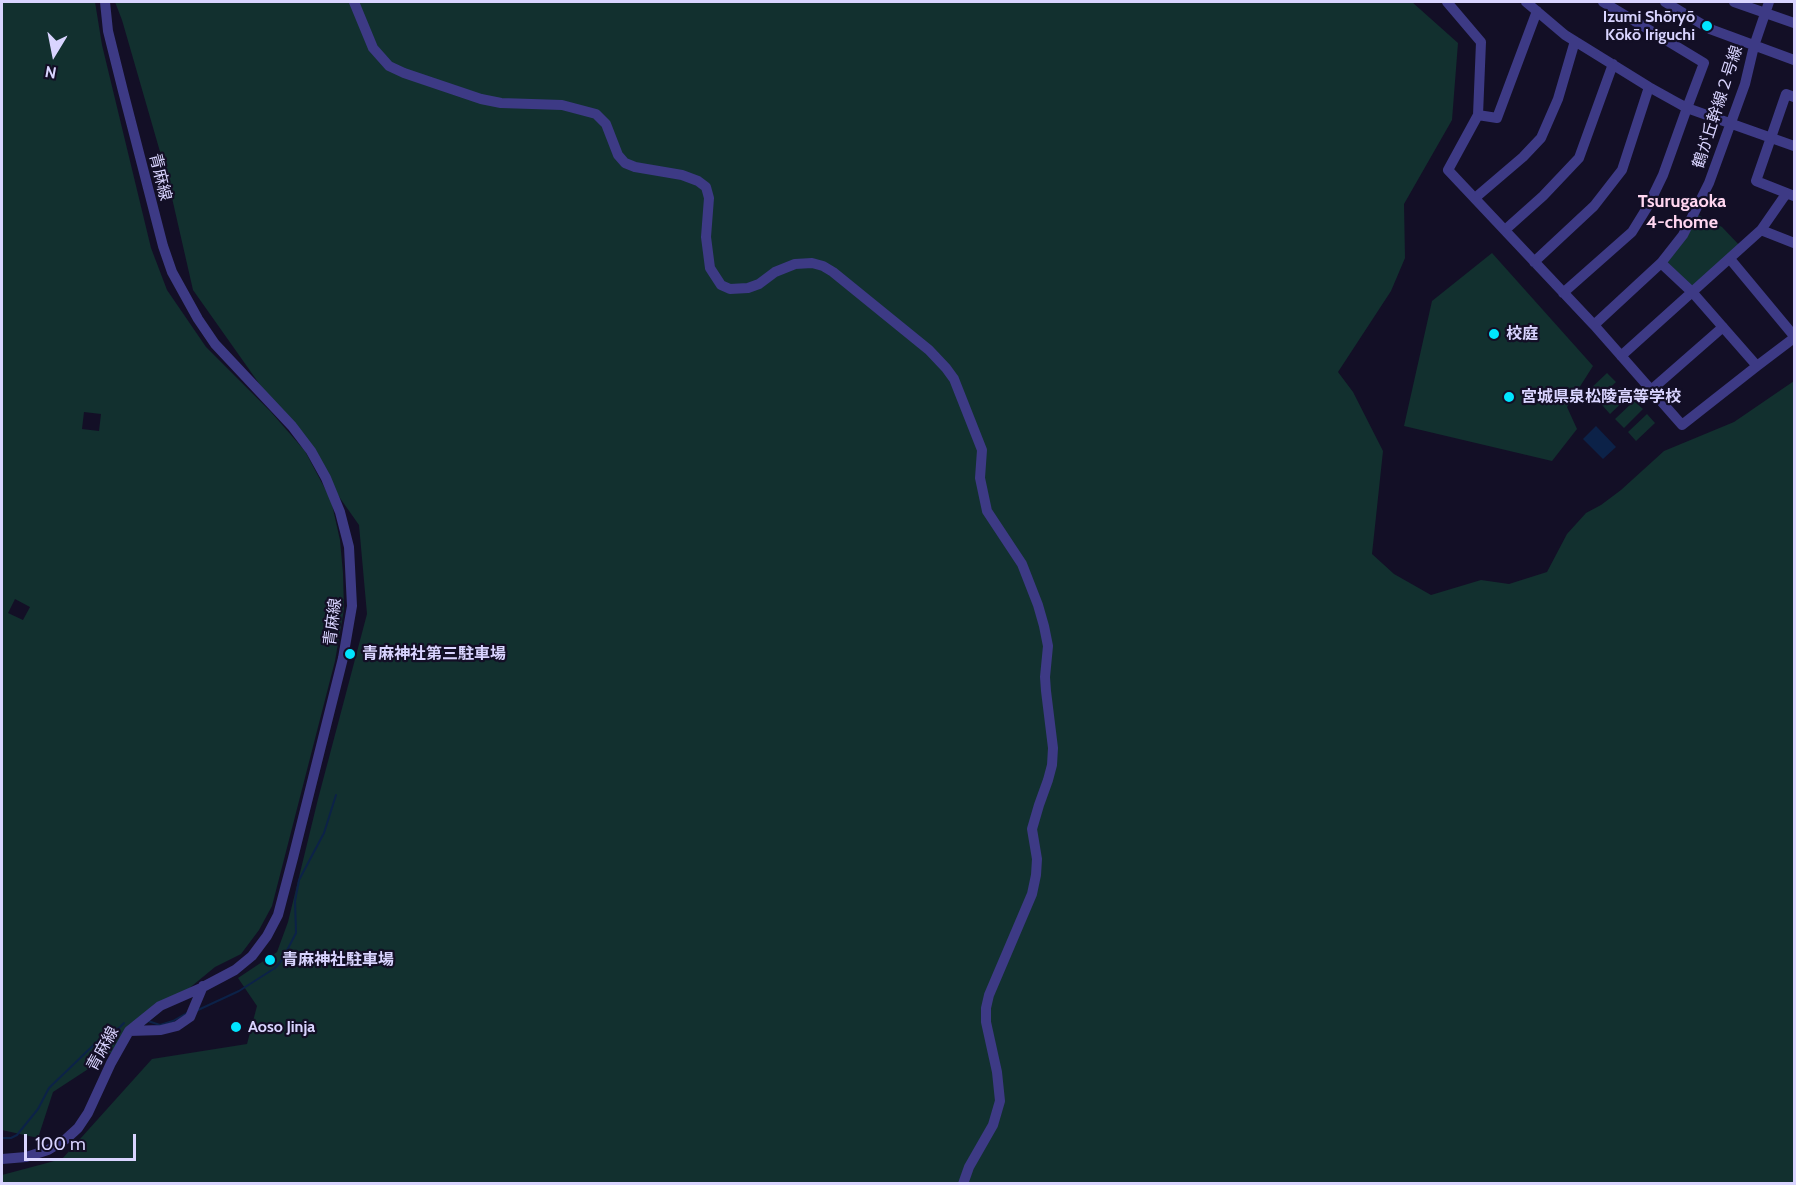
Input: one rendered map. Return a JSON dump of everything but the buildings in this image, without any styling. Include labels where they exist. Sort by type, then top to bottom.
[{"type":"street","name":"青麻線","points":[[2,1160],[26,1157],[48,1150],[66,1139],[78,1128],[88,1113],[129,1031],[160,1005],[235,970],[252,956],[267,936],[278,915],[343,658],[352,606],[349,547],[340,512],[326,478],[292,426],[215,344],[172,272],[158,227],[108,31],[105,2]]},
{"type":"street","points":[[354,2],[373,48],[389,66],[481,99],[501,103],[562,105],[596,114],[606,124],[618,155],[625,163],[635,167],[682,175],[706,187],[709,198],[706,237],[710,268],[721,285],[730,289],[748,288],[759,284],[775,272],[795,264],[812,263],[823,266],[929,350],[954,379],[982,450],[980,478],[987,511],[1022,564],[1044,626],[1048,646],[1046,691],[1053,748],[1052,765],[1032,829],[1037,859],[1032,894],[988,995],[986,1008],[986,1022],[997,1072],[1000,1101],[993,1125],[969,1167],[963,1184]]},
{"type":"street","points":[[1447,2],[1481,42],[1478,115],[1448,170],[1594,325],[1682,425],[1794,337],[1730,259]]},
{"type":"street","points":[[1526,2],[1565,35],[1687,108],[1794,146]]},
{"type":"street","points":[[1563,293],[1632,232],[1648,206],[1663,176],[1704,63],[1603,2]]},
{"type":"street","points":[[1665,2],[1710,29],[1794,60]]},
{"type":"street","points":[[1734,2],[1794,23]]},
{"type":"street","name":"鶴が丘幹線２号線","points":[[1594,325],[1662,263],[1683,235],[1709,183],[1744,84],[1769,2]]},
{"type":"street","points":[[1478,115],[1497,118],[1537,11]]},
{"type":"street","points":[[1475,198],[1523,157],[1541,138],[1557,99],[1575,41]]},
{"type":"street","points":[[1505,230],[1543,196],[1579,158],[1613,64]]},
{"type":"street","points":[[1534,262],[1594,206],[1622,170],[1649,87]]},
{"type":"street","points":[[1621,356],[1761,230],[1790,195],[1756,181],[1786,94],[1794,97]]},
{"type":"street","points":[[1761,230],[1794,243]]},
{"type":"street","points":[[1662,263],[1693,293],[1757,366]]},
{"type":"street","points":[[1651,390],[1723,327]]},
{"type":"street","points":[[129,1031],[161,1030],[177,1026],[190,1017],[203,986]]},
{"type":"green space","points":[[2,2],[95,2],[102,45],[151,248],[167,290],[206,347],[271,412],[305,451],[331,500],[340,540],[344,609],[335,661],[272,906],[259,930],[241,954],[215,967],[102,1060],[53,1092],[38,1138],[2,1130]],"holes":[[[84,412],[101,414],[99,431],[82,429]],[[15,599],[30,607],[23,620],[8,613]]]},
{"type":"green space","points":[[115,2],[1412,2],[1458,43],[1452,120],[1404,204],[1405,258],[1391,291],[1338,372],[1353,392],[1383,451],[1372,554],[1394,574],[1431,595],[1481,580],[1509,584],[1547,572],[1567,534],[1586,513],[1621,490],[1664,451],[1734,422],[1794,381],[1794,1183],[2,1184],[2,1175],[62,1159],[152,1059],[247,1044],[257,1006],[238,978],[277,952],[288,922],[367,614],[359,525],[193,290],[167,176]]},
{"type":"green space","points":[[1694,213],[1722,227],[1742,248],[1693,293],[1662,263]]},
{"type":"green space","name":"校庭","points":[[1492,253],[1593,366],[1567,407],[1577,429],[1552,461],[1404,426],[1432,301]]},
{"type":"green space","points":[[1607,373],[1616,382],[1597,400],[1588,391]]},
{"type":"green space","points":[[1620,387],[1629,396],[1610,414],[1602,405]]},
{"type":"green space","points":[[1634,401],[1643,409],[1624,428],[1615,419]]},
{"type":"green space","points":[[1647,414],[1655,423],[1636,441],[1628,432]]},
{"type":"water","points":[[1596,426],[1616,447],[1603,459],[1583,439]]},
{"type":"waterway","points":[[198,1010],[239,991],[275,968],[282,960],[296,933],[295,901],[299,880],[324,833],[336,795]]},
{"type":"waterway","points":[[148,1021],[160,1025],[187,1013]]},
{"type":"waterway","points":[[2,1138],[17,1135],[38,1109],[49,1088],[104,1035],[124,1023]]},
{"type":"place","name":"Izumi Shōryō Kōkō Iriguchi","points":[[1707,26]]},
{"type":"place","name":"校庭","points":[[1494,334]]},
{"type":"place","name":"宮城県泉松陵高等学校","points":[[1509,397]]},
{"type":"place","name":"青麻神社第三駐車場","points":[[350,654]]},
{"type":"place","name":"青麻神社駐車場","points":[[270,960]]},
{"type":"place","name":"Aoso Jinja","points":[[236,1027]]},
{"type":"district","name":"Tsurugaoka 4-chome","points":[[1682,212]]}]
